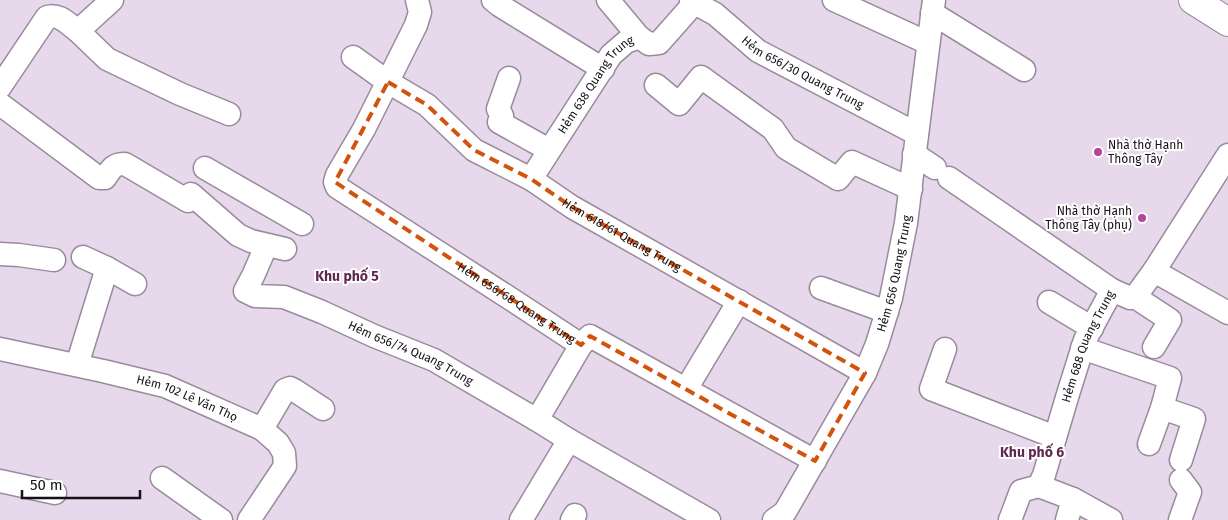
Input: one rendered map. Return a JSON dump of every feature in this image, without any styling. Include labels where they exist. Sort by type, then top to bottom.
[{"type":"main road","points":[[1193,0],[1228,22]]},
{"type":"street","points":[[78,31],[112,0]]},
{"type":"street","points":[[388,82],[416,26],[420,12],[417,0]]},
{"type":"street","points":[[493,0],[603,69]]},
{"type":"street","points":[[608,0],[639,37]]},
{"type":"street","points":[[834,0],[928,43]]},
{"type":"street","name":"Hẻm 638 Quang Trung","points":[[531,179],[611,55],[626,42],[639,37],[649,44],[659,43],[694,1]]},
{"type":"street","name":"Hẻm 656/30 Quang Trung","points":[[694,1],[715,14],[758,51],[916,144],[942,173],[1112,290]]},
{"type":"street","points":[[933,7],[1024,70]]},
{"type":"street","name":"Hẻm 656 Quang Trung","points":[[774,520],[785,512],[865,373],[887,312],[906,224],[933,7]]},
{"type":"street","points":[[0,87],[46,17],[52,15],[58,16],[78,31],[107,59],[180,94],[229,114]]},
{"type":"street","name":"Hẻm 618/61 Quang Trung","points":[[353,57],[388,82],[427,105],[474,150],[531,179],[572,207],[865,373]]},
{"type":"street","points":[[656,85],[679,104],[701,77],[774,129],[786,148],[838,179],[852,162],[911,189]]},
{"type":"street","points":[[509,78],[498,109],[502,116],[499,122],[549,150]]},
{"type":"street","name":"Hẻm 656/68 Quang Trung","points":[[388,82],[364,129],[336,175],[335,182],[337,187],[518,302],[580,345],[590,336],[815,461]]},
{"type":"street","points":[[0,104],[99,178],[106,178],[117,164],[125,164],[189,197],[238,235],[251,241],[285,249]]},
{"type":"street","name":"Hẻm 688 Quang Trung","points":[[1039,486],[1087,338],[1112,290],[1130,298],[1135,297],[1154,271],[1228,155]]},
{"type":"street","points":[[205,168],[302,224]]},
{"type":"street","name":"Hẻm 656/74 Quang Trung","points":[[263,253],[245,291],[255,296],[284,297],[434,360],[709,520]]},
{"type":"street","points":[[0,254],[54,260]]},
{"type":"street","points":[[83,257],[135,284]]},
{"type":"street","points":[[77,365],[107,268]]},
{"type":"street","points":[[1154,271],[1228,313]]},
{"type":"street","points":[[821,288],[887,312]]},
{"type":"street","points":[[1135,297],[1170,320],[1154,347]]},
{"type":"street","points":[[686,389],[739,302]]},
{"type":"street","points":[[1049,302],[1087,338],[1170,378],[1149,444]]},
{"type":"street","points":[[537,420],[580,345]]},
{"type":"street","name":"Hẻm 102 Lê Văn Thọ","points":[[0,349],[165,386],[262,429],[278,442],[284,453],[285,466],[249,520]]},
{"type":"street","points":[[945,349],[931,388],[1055,437]]},
{"type":"street","points":[[262,429],[285,390],[290,388],[323,409]]},
{"type":"street","points":[[1162,408],[1194,419],[1181,470],[1190,492],[1180,520]]},
{"type":"street","points":[[521,520],[569,440]]},
{"type":"street","points":[[162,478],[221,520]]},
{"type":"street","points":[[0,481],[55,493]]},
{"type":"street","points":[[1010,520],[1022,491],[1039,486],[1070,510],[1111,520]]},
{"type":"highlighted area","points":[[388,82],[427,105],[474,150],[531,179],[572,207],[865,373],[815,461],[590,336],[581,345],[335,182]]},
{"type":"place","name":"Nhà thờ Hạnh Thông Tây","points":[[1098,152]]},
{"type":"place","name":"Nhà thờ Hạnh Thông Tây (phụ)","points":[[1142,218]]},
{"type":"district","name":"Khu phố 5","points":[[347,276]]},
{"type":"district","name":"Khu phố 6","points":[[1032,452]]}]
